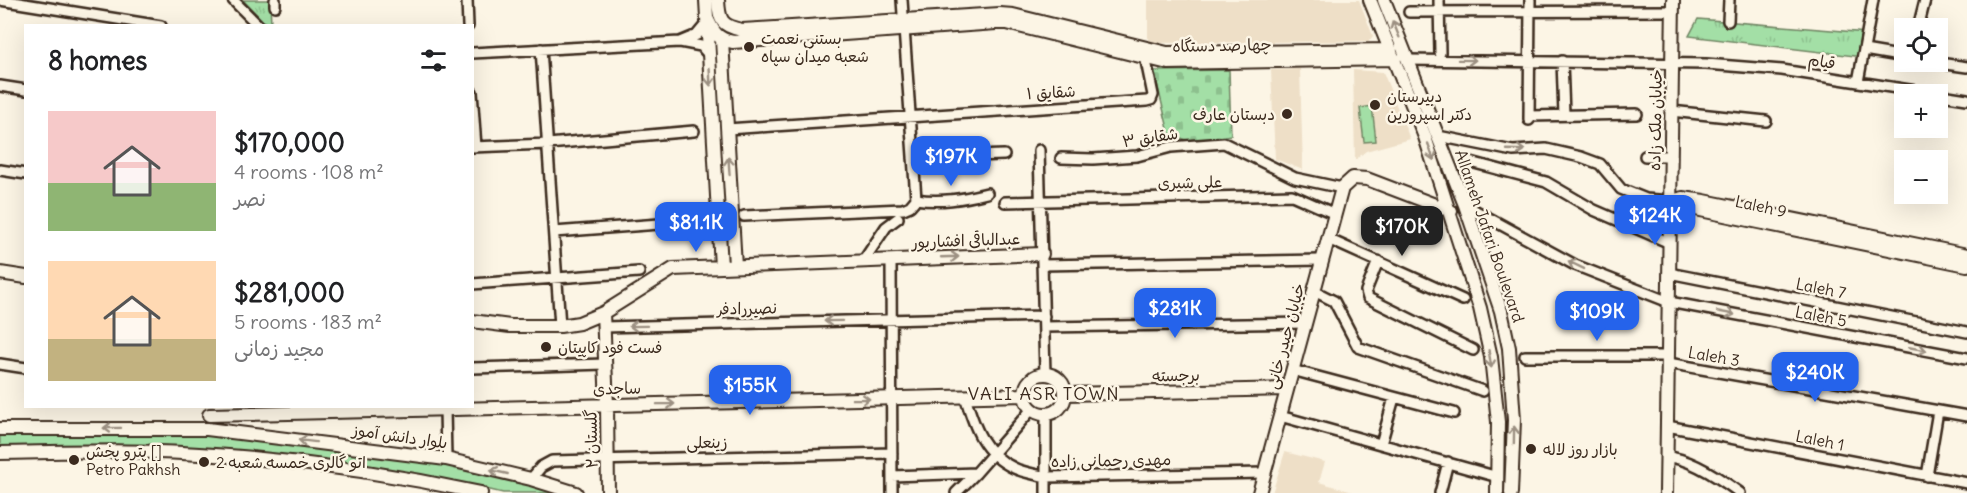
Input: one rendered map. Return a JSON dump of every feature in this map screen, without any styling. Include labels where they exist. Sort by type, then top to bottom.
[{"type":"main road","points":[[706,0],[721,267]]},
{"type":"main road","name":"چهارصد دستگاه","points":[[718,0],[718,12],[722,22],[730,28],[742,30],[1007,23],[1168,58],[1393,55]]},
{"type":"main road","name":"Allameh Jafari Boulevard","points":[[1370,0],[1425,137],[1451,211],[1480,308],[1491,357],[1498,422],[1497,493]]},
{"type":"main road","name":"Allameh Jafari Boulevard","points":[[1384,0],[1465,205],[1499,305],[1509,348],[1514,420],[1511,493]]},
{"type":"main road","name":"خیابان ملک زاده","points":[[1666,493],[1673,5]]},
{"type":"main road","points":[[707,21],[722,40],[735,266]]},
{"type":"main road","name":"چهارصد دستگاه","points":[[722,40],[734,42],[904,25]]},
{"type":"main road","points":[[1342,188],[1353,178],[1360,177],[1451,211]]},
{"type":"main road","name":"خیابان حیدر خانی","points":[[1259,493],[1342,188]]},
{"type":"main road","name":"Laleh 9","points":[[1670,201],[1683,198],[1704,201],[1929,252],[1967,265]]},
{"type":"main road","name":"Laleh 9","points":[[1929,252],[1967,255]]},
{"type":"main road","name":"عبدالباقی افشارپور","points":[[603,313],[674,269],[864,260],[1042,259]]},
{"type":"main road","points":[[0,273],[24,277]]},
{"type":"main road","points":[[1480,308],[1491,312],[1499,305]]},
{"type":"main road","points":[[474,321],[510,326],[560,326],[579,323],[603,313]]},
{"type":"main road","name":"گلستان ۲","points":[[603,313],[608,493]]},
{"type":"main road","points":[[1486,335],[1488,328],[1493,324],[1500,325],[1505,332]]},
{"type":"main road","points":[[1045,374],[1062,382],[1066,394],[1058,411],[1046,415],[1032,410],[1025,395],[1033,378],[1045,374]]},
{"type":"main road","name":"برجسته","points":[[1066,394],[1287,389]]},
{"type":"main road","name":"ساجدی","points":[[474,407],[1025,395]]},
{"type":"main road","name":"ساجدی","points":[[209,411],[445,408]]},
{"type":"main road","points":[[207,429],[209,411]]},
{"type":"main road","name":"بلوار دانش آموز","points":[[0,429],[207,429],[446,459],[531,479],[576,493]]},
{"type":"main road","points":[[0,453],[139,451],[215,455],[351,469],[436,488],[481,493]]},
{"type":"street","points":[[0,0],[149,24]]},
{"type":"street","points":[[233,0],[257,24]]},
{"type":"street","points":[[467,0],[468,24]]},
{"type":"street","points":[[864,260],[886,226],[916,199],[902,0]]},
{"type":"street","points":[[1439,0],[1440,53]]},
{"type":"street","points":[[1530,0],[1529,118],[1637,114]]},
{"type":"street","points":[[1728,21],[1729,0]]},
{"type":"street","points":[[1858,82],[1874,0]]},
{"type":"street","points":[[1920,18],[1925,0]]},
{"type":"street","points":[[1409,12],[1530,12],[1673,5]]},
{"type":"street","points":[[680,42],[697,35],[707,21]]},
{"type":"street","points":[[474,53],[680,42],[701,46],[709,55]]},
{"type":"street","points":[[541,49],[560,326]]},
{"type":"street","points":[[1864,50],[1894,55]]},
{"type":"street","name":"شقایق ۱","points":[[910,116],[1147,101],[1153,95],[1145,53]]},
{"type":"street","name":"قیام","points":[[1408,60],[1672,62],[1782,70],[1967,99]]},
{"type":"street","points":[[1562,61],[1564,115]]},
{"type":"street","points":[[1948,64],[1967,67]]},
{"type":"street","points":[[0,86],[24,90]]},
{"type":"street","points":[[1671,111],[1766,121]]},
{"type":"street","points":[[727,129],[910,116]]},
{"type":"street","points":[[474,147],[548,144],[694,131]]},
{"type":"street","points":[[1438,136],[1514,152],[1546,149],[1587,159],[1600,164],[1622,189],[1646,199],[1670,201]]},
{"type":"street","name":"شقایق ۳","points":[[1061,158],[1093,159],[1137,156],[1171,147],[1224,143],[1295,178],[1342,188]]},
{"type":"street","points":[[1039,150],[1045,374]]},
{"type":"street","points":[[913,158],[1004,155]]},
{"type":"street","points":[[1645,156],[1671,156]]},
{"type":"street","points":[[1467,161],[1546,182],[1594,210],[1670,243]]},
{"type":"street","points":[[0,170],[24,174]]},
{"type":"street","points":[[916,199],[933,202],[964,199],[987,193]]},
{"type":"street","name":"علی شیری","points":[[1005,202],[1292,195],[1335,213]]},
{"type":"street","name":"Laleh 5","points":[[1465,205],[1575,265],[1669,302],[1967,358]]},
{"type":"street","points":[[744,216],[901,214]]},
{"type":"street","points":[[554,232],[699,221]]},
{"type":"street","points":[[1328,239],[1463,300]]},
{"type":"street","points":[[1042,259],[1322,260]]},
{"type":"street","points":[[891,260],[892,493]]},
{"type":"street","points":[[1378,261],[1366,291],[1368,298],[1473,350]]},
{"type":"street","points":[[474,284],[639,272]]},
{"type":"street","name":"Laleh 7","points":[[1669,273],[1967,332]]},
{"type":"street","points":[[1314,291],[1334,302],[1358,347],[1483,391]]},
{"type":"street","name":"نصیررادفر","points":[[603,327],[1044,316]]},
{"type":"street","points":[[1044,327],[1305,323]]},
{"type":"street","name":"Laleh 3","points":[[1525,356],[1668,360],[1967,416]]},
{"type":"street","points":[[0,364],[24,368]]},
{"type":"street","points":[[474,369],[605,364]]},
{"type":"street","points":[[1292,370],[1454,413]]},
{"type":"street","name":"مهدی رحمانی زاده","points":[[965,396],[975,429],[991,454],[1014,468],[1046,477],[1264,473]]},
{"type":"street","points":[[1381,444],[1394,398]]},
{"type":"street","points":[[445,408],[446,459]]},
{"type":"street","points":[[956,493],[1032,410]]},
{"type":"street","points":[[1927,476],[1938,411]]},
{"type":"street","points":[[1046,415],[1046,493]]},
{"type":"street","points":[[1280,416],[1498,477]]},
{"type":"street","name":"Laleh 1","points":[[1667,426],[1967,483]]},
{"type":"street","name":"زینعلی","points":[[531,479],[546,463],[608,459],[892,453]]},
{"type":"street","points":[[1667,457],[1690,463],[1740,493]]},
{"type":"street","points":[[1440,493],[1449,462]]},
{"type":"street","points":[[892,476],[976,473]]},
{"type":"shaded area","points":[[1148,0],[1359,0],[1373,36],[1369,41],[1148,43]]},
{"type":"shaded area","name":"دبستان عارف","points":[[1300,69],[1303,170],[1275,159],[1271,70]]},
{"type":"shaded area","name":"دبیرستان دکتر اسپرورین","points":[[1353,70],[1383,72],[1410,139],[1366,151],[1355,160]]},
{"type":"shaded area","points":[[1285,452],[1325,462],[1319,482],[1356,493],[1272,493]]},
{"type":"green space","points":[[243,0],[270,0],[271,24],[266,24]]},
{"type":"green space","points":[[1698,19],[1867,33],[1863,57],[1689,36]]},
{"type":"green space","points":[[1229,70],[1231,135],[1191,142],[1169,133],[1154,71]]},
{"type":"green space","points":[[1372,106],[1376,141],[1364,142],[1360,108]]},
{"type":"green space","points":[[0,433],[207,433],[445,464],[542,486],[562,493],[503,493],[430,476],[253,453],[0,448]]},
{"type":"place","name":"بستنی نعمت شعبه میدان سپاه","points":[[749,47]]},
{"type":"place","name":"دبیرستان دکتر اسپرورین","points":[[1375,105]]},
{"type":"place","name":"دبستان عارف","points":[[1287,114]]},
{"type":"place","name":"فست فود کاپیتان","points":[[546,347]]},
{"type":"place","name":"بازار روز لاله","points":[[1531,449]]},
{"type":"place","name":"پترو پخش [] Petro Pakhsh","points":[[74,460]]},
{"type":"place","name":"اتو گالری خمسه شعبه 2","points":[[204,462]]},
{"type":"district","name":"VALI ASR TOWN","points":[[1044,393]]}]
